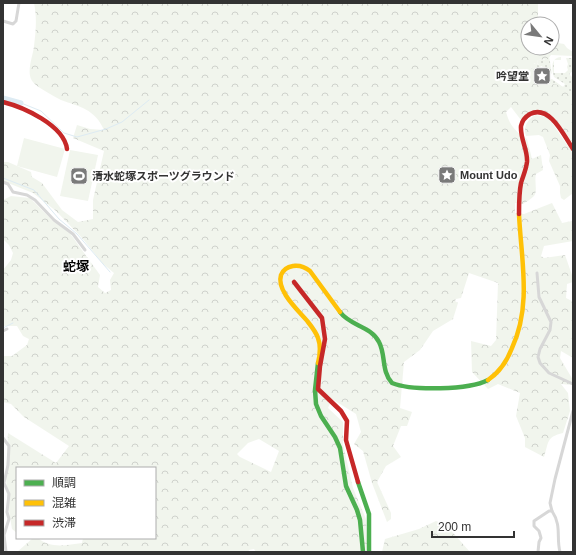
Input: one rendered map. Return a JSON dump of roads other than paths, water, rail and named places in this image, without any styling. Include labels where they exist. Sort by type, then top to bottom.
[{"type":"street","points":[[3,21],[13,24],[16,21],[19,3]]},
{"type":"street","points":[[3,102],[24,108],[40,116],[65,140],[67,149]]},
{"type":"street","points":[[363,552],[362,527],[346,487],[340,449],[319,413],[315,399],[314,382],[319,356],[318,338],[312,327],[284,293],[281,287],[281,276],[285,269],[292,265],[297,265],[308,269],[342,315],[375,335],[382,347],[387,377],[393,383],[398,385],[462,387],[479,385],[488,381],[497,374],[511,352],[522,321],[525,294],[519,205],[527,160],[521,127],[523,120],[527,115],[533,113],[540,112],[548,115],[554,121],[573,149]]},
{"type":"street","points":[[3,182],[8,184],[13,192],[28,195],[35,200],[54,220],[73,234],[85,250]]},
{"type":"street","points":[[537,273],[539,297],[551,322],[550,330],[540,349],[538,357],[540,363],[549,373],[573,384]]},
{"type":"street","points":[[294,282],[322,318],[325,339],[320,366],[318,389],[340,411],[347,421],[346,440],[357,480],[369,514],[369,552]]},
{"type":"street","points":[[560,552],[558,538],[559,531],[550,503],[573,411]]},
{"type":"street","points":[[3,438],[9,446],[8,465],[4,483],[9,494],[7,512],[8,519],[3,538],[6,552]]},
{"type":"street","points":[[538,552],[541,538],[539,530],[534,526],[534,521],[547,511],[552,511]]},
{"type":"waterway","points":[[3,98],[21,103]]},
{"type":"waterway","points":[[21,103],[41,111],[64,133],[77,137],[106,129],[122,122],[149,100]]},
{"type":"waterway","points":[[3,178],[34,190],[59,219],[77,234],[110,272]]},
{"type":"waterway","points":[[3,328],[13,323]]},
{"type":"place","name":"吟望堂","points":[[542,76]]},
{"type":"place","name":"Mount Udo","points":[[447,175]]},
{"type":"place","name":"清水蛇塚スポーツグラウンド","points":[[79,176]]},
{"type":"district","name":"蛇塚","points":[[76,266]]}]
